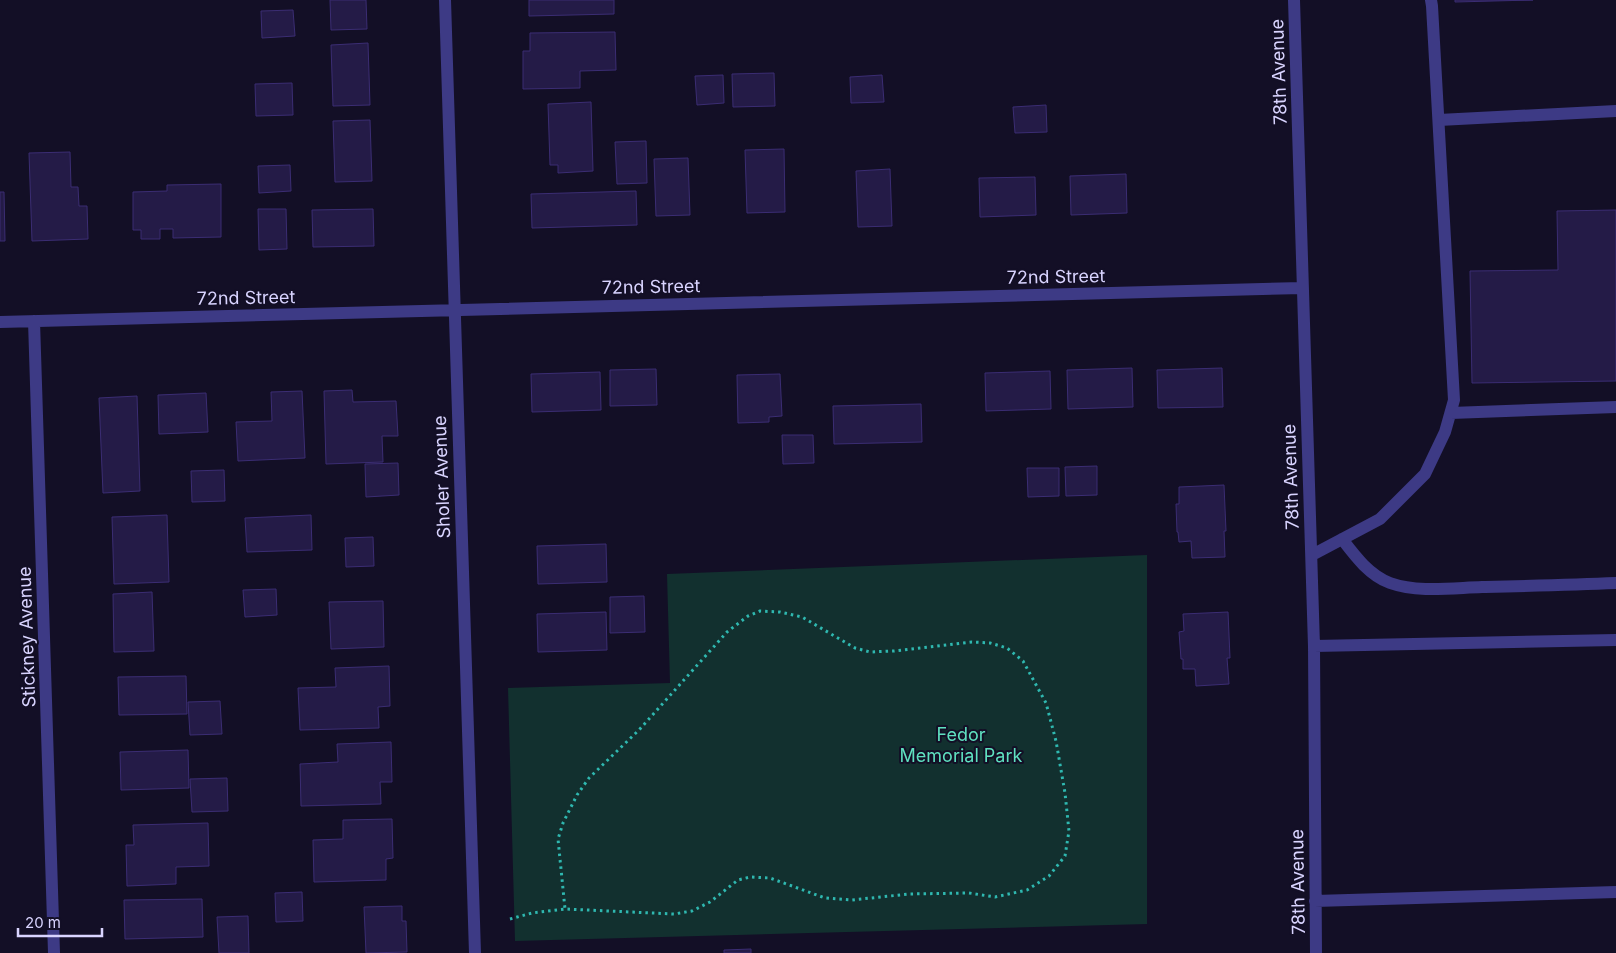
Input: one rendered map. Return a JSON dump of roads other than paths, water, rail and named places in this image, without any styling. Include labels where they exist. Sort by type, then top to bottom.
[{"type":"street","name":"Sholer Avenue","points":[[445,0],[475,953]]},
{"type":"street","name":"78th Avenue","points":[[1294,0],[1312,555],[1316,953]]},
{"type":"street","points":[[1312,555],[1380,520],[1425,474],[1445,432],[1454,400],[1431,0]]},
{"type":"street","points":[[1439,120],[1616,111]]},
{"type":"street","name":"72nd Street","points":[[0,322],[1302,288]]},
{"type":"street","name":"Stickney Avenue","points":[[34,321],[54,953]]},
{"type":"street","points":[[1451,413],[1616,406]]},
{"type":"street","points":[[1342,539],[1361,562],[1375,575],[1390,583],[1414,588],[1616,583]]},
{"type":"street","points":[[1314,646],[1616,640]]},
{"type":"street","points":[[1315,901],[1616,892]]},
{"type":"park label","name":"Fedor Memorial Park","points":[[961,745]]}]
